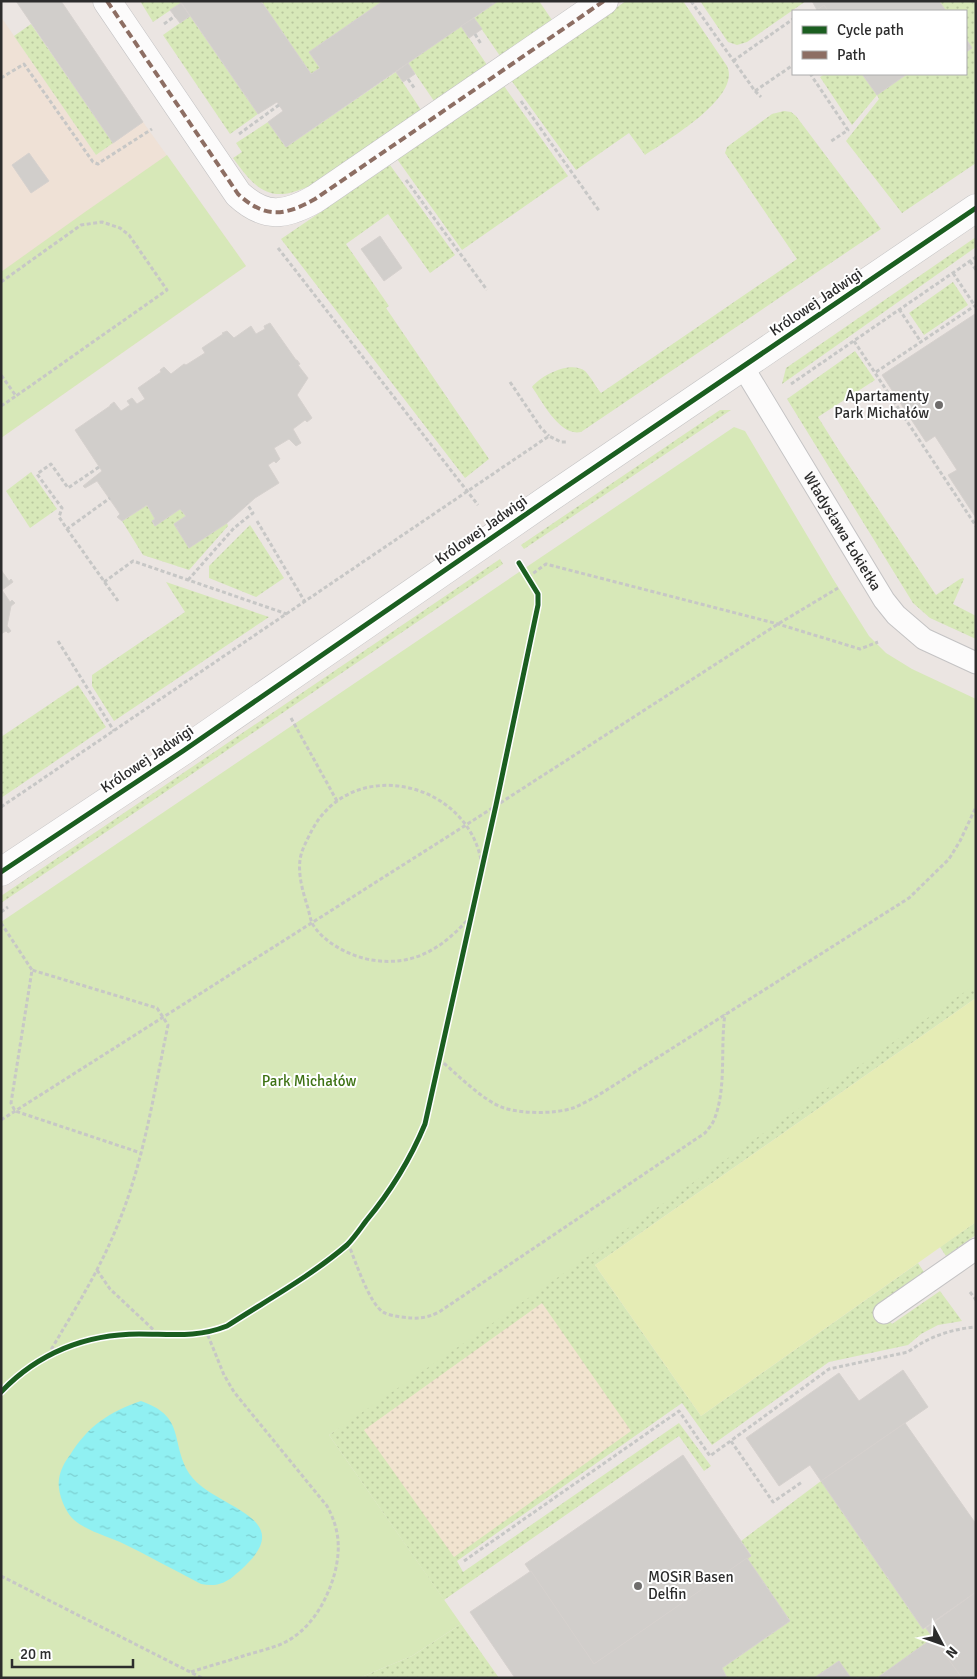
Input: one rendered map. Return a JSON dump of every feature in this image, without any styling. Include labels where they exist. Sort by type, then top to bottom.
[{"type":"street","points":[[107,1],[238,194],[260,210],[272,213],[284,213],[300,208],[315,199],[604,1]]},
{"type":"street","name":"Królowej Jadwigi","points":[[1,872],[183,751],[976,208]]},
{"type":"lane","name":"Władysława Łokietka","points":[[743,367],[884,600],[896,615],[924,639],[976,663]]},
{"type":"lane","points":[[884,1313],[976,1249]]},
{"type":"path","points":[[691,1],[761,97]]},
{"type":"path","points":[[170,20],[175,16]]},
{"type":"path","points":[[733,61],[792,20]]},
{"type":"path","points":[[475,34],[600,212]]},
{"type":"path","points":[[1,78],[24,64],[93,162],[98,164],[156,126]]},
{"type":"path","points":[[755,91],[792,66]]},
{"type":"path","points":[[813,75],[848,130],[830,142]]},
{"type":"path","points":[[264,117],[279,105]]},
{"type":"path","points":[[384,152],[487,290]]},
{"type":"path","points":[[272,213],[269,228],[275,244],[499,534]]},
{"type":"path","points":[[1,282],[81,225],[102,222],[120,228],[129,235],[167,290],[1,406]]},
{"type":"path","points":[[970,261],[976,270]]},
{"type":"path","points":[[876,372],[976,306],[953,272]]},
{"type":"path","points":[[899,309],[921,342]]},
{"type":"path","points":[[854,340],[976,526]]},
{"type":"path","points":[[1,375],[16,396]]},
{"type":"path","points":[[510,382],[541,428],[549,436]]},
{"type":"path","points":[[1,807],[519,456]]},
{"type":"path","points":[[99,467],[68,488],[51,464],[37,474],[62,508],[58,517],[118,601]]},
{"type":"path","points":[[67,529],[110,498]]},
{"type":"path","points":[[188,580],[234,528],[253,514],[248,504]]},
{"type":"path","points":[[257,521],[305,602]]},
{"type":"path","points":[[104,582],[133,561],[287,614]]},
{"type":"path","points":[[528,576],[546,564],[778,624],[860,649],[881,641]]},
{"type":"path","points":[[1,1120],[466,825],[778,624],[843,585]]},
{"type":"path","points":[[58,642],[114,731]]},
{"type":"path","points":[[291,717],[337,801]]},
{"type":"path","points":[[471,916],[447,941],[431,952],[411,959],[382,962],[351,955],[322,935],[312,922],[303,892],[300,860],[308,838],[326,810],[337,801],[354,793],[382,784],[402,785],[426,792],[442,801],[466,825],[474,836],[480,851],[482,866]]},
{"type":"path","points":[[440,1059],[473,1088],[504,1108],[526,1112],[551,1112],[573,1108],[597,1096],[908,898],[949,859],[976,807]]},
{"type":"path","points":[[1,923],[32,970],[157,1008],[168,1025],[132,1189],[119,1224],[97,1270],[48,1355]]},
{"type":"path","points":[[32,970],[11,1103],[15,1111],[141,1153]]},
{"type":"path","points":[[348,1243],[378,1308],[384,1312],[416,1319],[428,1317],[439,1312],[705,1133],[714,1120],[722,1085],[725,1014]]},
{"type":"path","points":[[97,1270],[110,1289],[158,1334]]},
{"type":"path","points":[[464,1561],[679,1411],[710,1456],[829,1368],[908,1352],[918,1344],[935,1336],[960,1328],[976,1327]]},
{"type":"path","points":[[191,1672],[280,1645],[295,1636],[311,1621],[322,1605],[332,1582],[339,1556],[339,1537],[334,1519],[327,1506],[234,1392],[224,1376],[207,1333]]},
{"type":"path","points":[[731,1441],[773,1502],[802,1482]]},
{"type":"path","points":[[1,1576],[202,1678]]},
{"type":"shaded area","points":[[1,17],[96,155],[143,122],[246,266],[1,438]]},
{"type":"green space","points":[[140,1],[180,1],[181,3],[153,22]]},
{"type":"green space","points":[[261,1],[383,1],[309,52],[320,68],[311,74]]},
{"type":"green space","points":[[498,1],[539,1],[552,20],[500,56],[474,18]]},
{"type":"green space","points":[[626,1],[683,1],[727,66],[729,78],[723,91],[700,117],[645,155],[629,133],[576,170],[511,80]]},
{"type":"green space","points":[[700,1],[806,1],[747,42],[737,45],[728,42]]},
{"type":"green space","points":[[939,1],[976,1],[976,163],[902,213],[846,141],[879,99],[877,95],[906,75],[967,75],[967,51],[971,47],[967,41],[967,10],[945,10]]},
{"type":"green space","points":[[190,16],[258,114],[230,134],[163,35]]},
{"type":"green space","points":[[31,24],[113,143],[96,155],[14,36]]},
{"type":"green space","points":[[461,26],[487,65],[434,101],[408,63]]},
{"type":"green space","points":[[396,72],[421,110],[315,183],[288,193],[277,194],[268,192],[250,180],[233,158],[242,152],[236,143],[268,122],[286,147]]},
{"type":"green space","points":[[823,75],[863,75],[877,95],[852,125],[820,77]]},
{"type":"green space","points":[[504,86],[568,176],[462,250],[397,159]]},
{"type":"green space","points":[[784,111],[791,112],[796,116],[881,229],[581,432],[573,432],[566,429],[546,409],[532,387],[536,382],[557,370],[572,367],[579,368],[587,373],[601,393],[797,259],[725,153],[727,147],[772,114]]},
{"type":"green space","points":[[167,155],[246,266],[1,438],[1,272]]},
{"type":"green space","points":[[390,165],[455,255],[430,273],[388,214],[346,244],[389,306],[386,308],[489,459],[465,478],[281,239]]},
{"type":"green space","points":[[976,237],[976,247],[782,384],[786,368]]},
{"type":"green space","points":[[953,282],[968,305],[924,335],[909,313]]},
{"type":"green space","points":[[855,351],[875,380],[818,417],[936,595],[960,579],[964,579],[953,604],[976,616],[976,639],[930,618],[913,603],[787,399]]},
{"type":"green space","points":[[720,410],[731,410],[524,549],[521,545]]},
{"type":"green space","name":"Park Michałów","points":[[734,427],[745,431],[869,636],[886,653],[912,669],[976,699],[976,984],[480,1332],[329,1435],[461,1624],[412,1656],[359,1678],[1,1678],[1,922]]},
{"type":"green space","points":[[31,472],[57,509],[30,528],[6,491]]},
{"type":"green space","points":[[147,505],[155,519],[152,521],[155,526],[180,509],[186,516],[174,524],[189,547],[227,523],[228,526],[189,570],[143,555],[122,521]]},
{"type":"green space","points":[[250,525],[284,578],[256,597],[209,578],[209,566]]},
{"type":"green space","points":[[500,559],[503,564],[1,903],[1,896]]},
{"type":"green space","points":[[166,582],[269,617],[114,721],[92,686],[92,675],[185,612]]},
{"type":"green space","points":[[78,685],[106,727],[1,798],[1,737]]},
{"type":"green space","points":[[976,958],[976,998],[595,1265],[701,1416],[918,1263],[924,1272],[878,1304],[892,1324],[940,1291],[962,1321],[938,1325],[921,1334],[908,1345],[829,1362],[712,1445],[682,1403],[457,1561],[463,1572],[679,1423],[711,1466],[704,1471],[679,1436],[444,1600],[329,1435]]},
{"type":"green space","points":[[976,998],[976,1222],[701,1416],[595,1265]]},
{"type":"green space","points":[[976,1222],[976,1235],[946,1256],[940,1247]]},
{"type":"green space","points":[[821,1481],[923,1629],[926,1628],[933,1638],[877,1678],[851,1678],[839,1661],[814,1678],[727,1678],[722,1668],[790,1621],[747,1558],[751,1555],[741,1541]]},
{"type":"green space","points":[[461,1624],[499,1678],[359,1678],[412,1656]]},
{"type":"sand","points":[[542,1303],[631,1431],[454,1557],[364,1430]]},
{"type":"water","points":[[141,1401],[155,1407],[170,1421],[187,1470],[198,1483],[247,1515],[258,1525],[262,1538],[256,1554],[236,1574],[224,1582],[215,1585],[201,1584],[120,1542],[82,1526],[72,1518],[64,1505],[59,1489],[60,1476],[65,1463],[77,1445],[100,1421],[119,1410]]},
{"type":"building","points":[[16,1],[61,1],[143,122],[113,143]]},
{"type":"building","points":[[180,1],[261,1],[311,74],[320,68],[309,52],[383,1],[498,1],[286,147],[268,122],[283,111],[277,102],[258,114]]},
{"type":"building","points":[[812,1],[939,1],[945,10],[827,10],[824,5],[817,10]]},
{"type":"building","points":[[181,3],[190,16],[180,23],[170,10]]},
{"type":"building","points":[[824,5],[827,10],[817,10]]},
{"type":"building","points":[[474,18],[482,29],[469,38],[461,26]]},
{"type":"building","points":[[967,40],[972,48],[967,51]]},
{"type":"building","points":[[408,63],[415,74],[403,82],[396,72]]},
{"type":"building","points":[[863,75],[906,75],[877,95]]},
{"type":"building","points":[[29,153],[49,181],[31,193],[12,165]]},
{"type":"building","points":[[380,236],[402,268],[384,281],[361,249]]},
{"type":"building","name":"Apartamenty Park Michałów","points":[[975,314],[976,518],[948,475],[957,470],[935,436],[926,442],[882,375]]},
{"type":"building","points":[[270,323],[308,378],[297,395],[312,418],[307,422],[305,420],[293,429],[301,443],[296,446],[289,439],[274,448],[280,459],[276,463],[274,461],[268,465],[279,483],[255,498],[227,523],[189,548],[174,524],[186,516],[180,509],[155,526],[152,521],[155,519],[147,505],[122,521],[117,517],[120,514],[97,481],[85,488],[83,486],[102,471],[75,430],[114,402],[121,411],[130,405],[127,401],[132,398],[137,404],[145,399],[138,388],[161,372],[160,370],[164,367],[171,374],[184,364],[186,365],[205,353],[202,348],[222,333],[227,331],[234,338],[251,326],[256,334],[265,329],[264,326]]},
{"type":"building","points":[[1,570],[9,581],[11,579],[13,582],[2,590],[10,602],[12,600],[15,603],[11,606],[7,626],[11,631],[1,634]]},
{"type":"building","points":[[903,1370],[928,1407],[821,1481],[810,1465],[779,1486],[746,1438],[839,1373],[859,1401]]},
{"type":"building","points":[[905,1423],[976,1524],[976,1592],[923,1629],[821,1481]]},
{"type":"building","points":[[683,1455],[751,1556],[594,1664],[525,1564]]},
{"type":"building","points":[[747,1558],[790,1621],[722,1668],[727,1678],[515,1678],[470,1612],[531,1571],[594,1664]]},
{"type":"building","points":[[976,1592],[976,1678],[962,1678],[926,1628]]},
{"type":"building","points":[[933,1638],[962,1678],[877,1678]]},
{"type":"building","points":[[839,1661],[851,1678],[814,1678]]},
{"type":"marked path","points":[[107,1],[238,194],[257,208],[275,212],[294,209],[315,199],[604,1]]},
{"type":"cycle path","points":[[1,872],[183,751],[548,499],[976,208]]},
{"type":"cycle path","points":[[1,1392],[31,1366],[64,1348],[82,1342],[119,1335],[194,1334],[227,1326],[304,1277],[347,1245],[384,1198],[399,1175],[425,1124],[496,805],[538,605],[538,594],[519,563]]},
{"type":"place","name":"Apartamenty Park Michałów","points":[[939,405]]},
{"type":"place","name":"MOSiR Basen Delfin","points":[[638,1586]]}]
